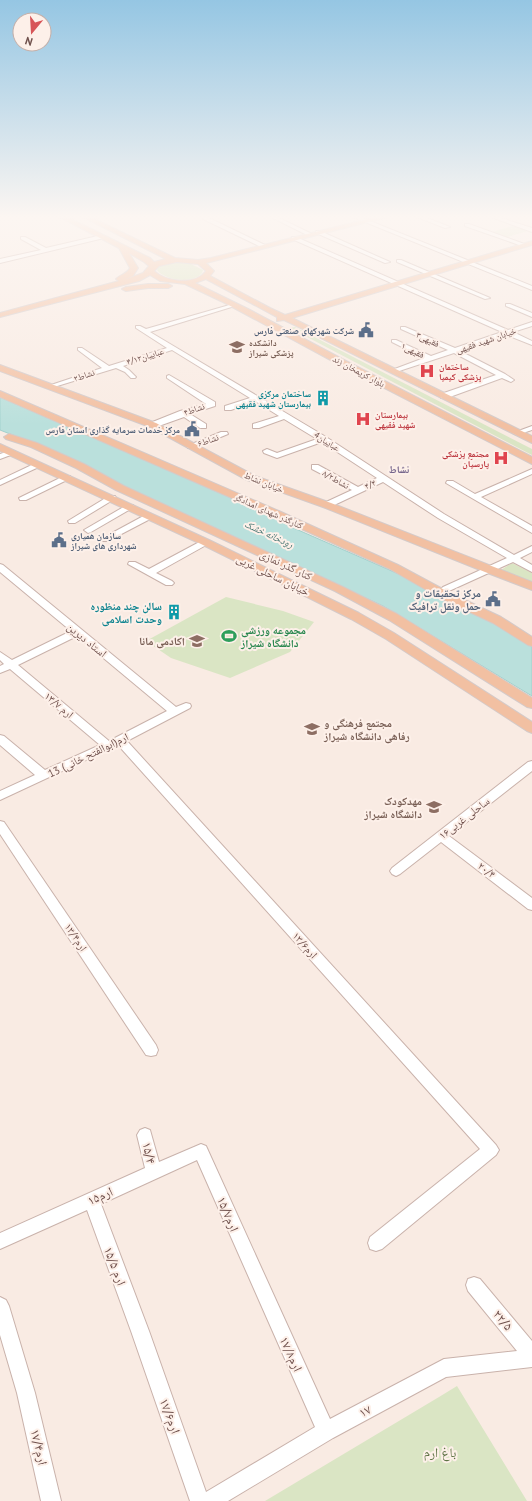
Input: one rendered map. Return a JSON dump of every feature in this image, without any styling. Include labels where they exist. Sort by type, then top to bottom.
[{"type":"main road","points":[[100,288],[107,285]]},
{"type":"main road","points":[[0,320],[34,308],[112,285]]},
{"type":"main road","points":[[68,301],[128,285]]},
{"type":"main road","points":[[0,315],[139,286],[158,285]]},
{"type":"main road","points":[[160,285],[199,288]]},
{"type":"main road","name":"بلوار کریمخان زند","points":[[193,285],[268,321],[399,393],[532,461]]},
{"type":"main road","name":"بلوار کریمخان زند","points":[[222,285],[283,318],[299,324],[532,440]]},
{"type":"main road","points":[[268,321],[283,318],[390,285]]},
{"type":"main road","points":[[282,329],[282,326],[286,324],[299,324]]},
{"type":"main road","name":"خیابان نشاط","points":[[0,368],[52,386],[153,425],[251,478],[327,505],[532,586]]},
{"type":"main road","points":[[0,389],[17,401]]},
{"type":"main road","name":"کنارگذر شهدای امدادگر","points":[[0,394],[277,514],[394,567],[446,596],[497,620],[532,642]]},
{"type":"main road","points":[[4,435],[72,468],[94,483],[110,497]]},
{"type":"main road","name":"کنار گذر نمازی","points":[[4,435],[34,445],[80,466],[120,488],[339,589],[393,617],[532,704]]},
{"type":"main road","name":"خیابان ساحلی غربی","points":[[0,447],[110,497],[282,579],[390,636],[532,728]]},
{"type":"street","points":[[402,285],[532,343]]},
{"type":"street","points":[[455,285],[487,298]]},
{"type":"street","name":"عباییان4","points":[[235,305],[142,329],[323,439],[441,516],[532,569]]},
{"type":"street","points":[[508,305],[532,315]]},
{"type":"street","name":"خیابان شهید فقیهی","points":[[394,371],[532,324]]},
{"type":"street","name":"فقیهی۳","points":[[403,328],[454,351],[511,380]]},
{"type":"street","name":"فقیهی۱","points":[[394,341],[431,359]]},
{"type":"street","name":"عباییان۴/۱۲","points":[[116,365],[173,348]]},
{"type":"street","points":[[80,349],[107,368]]},
{"type":"street","points":[[116,365],[127,371],[133,377]]},
{"type":"street","name":"نشاط۲","points":[[52,386],[116,365]]},
{"type":"street","points":[[444,396],[503,376]]},
{"type":"street","name":"نشاط۴","points":[[153,425],[212,404],[169,377]]},
{"type":"street","points":[[228,408],[256,398]]},
{"type":"street","points":[[183,414],[203,426]]},
{"type":"street","points":[[256,426],[285,416]]},
{"type":"street","points":[[517,433],[532,428]]},
{"type":"street","name":"نشاط۶","points":[[191,446],[224,434]]},
{"type":"street","points":[[267,451],[277,456],[323,439]]},
{"type":"street","points":[[0,457],[12,453]]},
{"type":"street","points":[[0,483],[39,465]]},
{"type":"street","name":"نشاط۸/۲","points":[[315,467],[357,490]]},
{"type":"street","points":[[475,497],[532,471]]},
{"type":"street","points":[[23,498],[67,478]]},
{"type":"street","name":"۴/۴","points":[[327,505],[384,478]]},
{"type":"street","points":[[450,483],[532,530]]},
{"type":"street","points":[[72,521],[110,497]]},
{"type":"street","points":[[88,530],[130,507]]},
{"type":"street","points":[[105,538],[149,516]]},
{"type":"street","points":[[149,573],[205,542]]},
{"type":"street","points":[[446,589],[532,549]]},
{"type":"street","points":[[132,564],[169,583]]},
{"type":"street","name":"استاد دیرین","points":[[0,567],[174,711]]},
{"type":"street","points":[[0,580],[11,576]]},
{"type":"street","points":[[0,670],[77,632]]},
{"type":"street","name":"۱۳/۷ ارم","points":[[0,655],[108,746]]},
{"type":"street","name":"13 ارم(ابوالفتح خانی)","points":[[0,796],[108,746],[186,706]]},
{"type":"street","points":[[0,739],[44,776]]},
{"type":"street","name":"۱۳/۶ارم","points":[[120,740],[491,1150],[376,1243]]},
{"type":"street","name":"ساحلی غربی۱۶","points":[[396,871],[532,765]]},
{"type":"street","name":"۱۳/۴ارم","points":[[0,825],[151,1050]]},
{"type":"street","name":"۲۰/۴","points":[[441,836],[532,905]]},
{"type":"street","name":"۱۵/۴","points":[[145,1135],[154,1172]]},
{"type":"street","name":"ارم۱۵","points":[[0,1241],[201,1151]]},
{"type":"street","name":"ارم۱۵/۷","points":[[201,1151],[256,1277]]},
{"type":"street","name":"ارم ۱۵/۵","points":[[91,1200],[140,1331]]},
{"type":"street","name":"ارم۱۷/۸","points":[[256,1277],[326,1431]]},
{"type":"street","name":"۲۲/۵","points":[[474,1285],[532,1355]]},
{"type":"street","name":"ارم۱۷/۴","points":[[0,1306],[26,1393],[51,1501]]},
{"type":"street","name":"ارم۱۷/۶","points":[[140,1331],[200,1501]]},
{"type":"street","name":"۱۷","points":[[210,1501],[326,1431],[444,1368],[532,1358]]},
{"type":"green space","points":[[295,327],[532,449],[532,455],[290,328]]},
{"type":"green space","points":[[512,563],[532,573],[532,582],[501,570]]},
{"type":"green space","name":"مجموعه ورزشی دانشگاه شیراز","points":[[226,597],[283,611],[314,622],[290,652],[230,678],[171,658],[146,641]]},
{"type":"green space","name":"باغ ارم","points":[[457,1386],[527,1501],[265,1501],[439,1397]]},
{"type":"water","name":"رودخانه خشک","points":[[0,397],[282,519],[289,526],[401,575],[489,620],[532,646],[532,696],[383,606],[174,510],[33,443],[0,430]]},
{"type":"place","name":"شرکت شهرکهای صنعتی فارس","points":[[366,330]]},
{"type":"place","name":"دانشکده پزشکی شیراز","points":[[237,347]]},
{"type":"place","name":"ساختمان پزشکی کیمیا","points":[[427,371]]},
{"type":"place","name":"ساختمان مرکزی بیمارستان شهید فقیهی","points":[[323,398]]},
{"type":"place","name":"بیمارستان شهید فقیهی","points":[[363,419]]},
{"type":"place","name":"مرکز خدمات سرمایه گذاری استان فارس","points":[[192,429]]},
{"type":"place","name":"مجتمع پزشکی پارسیان","points":[[501,458]]},
{"type":"place","name":"سازمان همیاری شهرداری های شیراز","points":[[59,540]]},
{"type":"place","name":"مرکز تحقیقات و حمل ونقل ترافیک","points":[[493,599]]},
{"type":"place","name":"سالن چند منظوره وحدت اسلامی","points":[[174,612]]},
{"type":"place","name":"مجموعه ورزشی دانشگاه شیراز","points":[[229,636]]},
{"type":"place","name":"اکادمی مانا","points":[[197,641]]},
{"type":"place","name":"مجتمع فرهنگی و رفاهی دانشگاه شیراز","points":[[312,729]]},
{"type":"place","name":"مهدکودک دانشگاه شیراز","points":[[434,807]]},
{"type":"district","name":"نشاط","points":[[399,469]]}]
